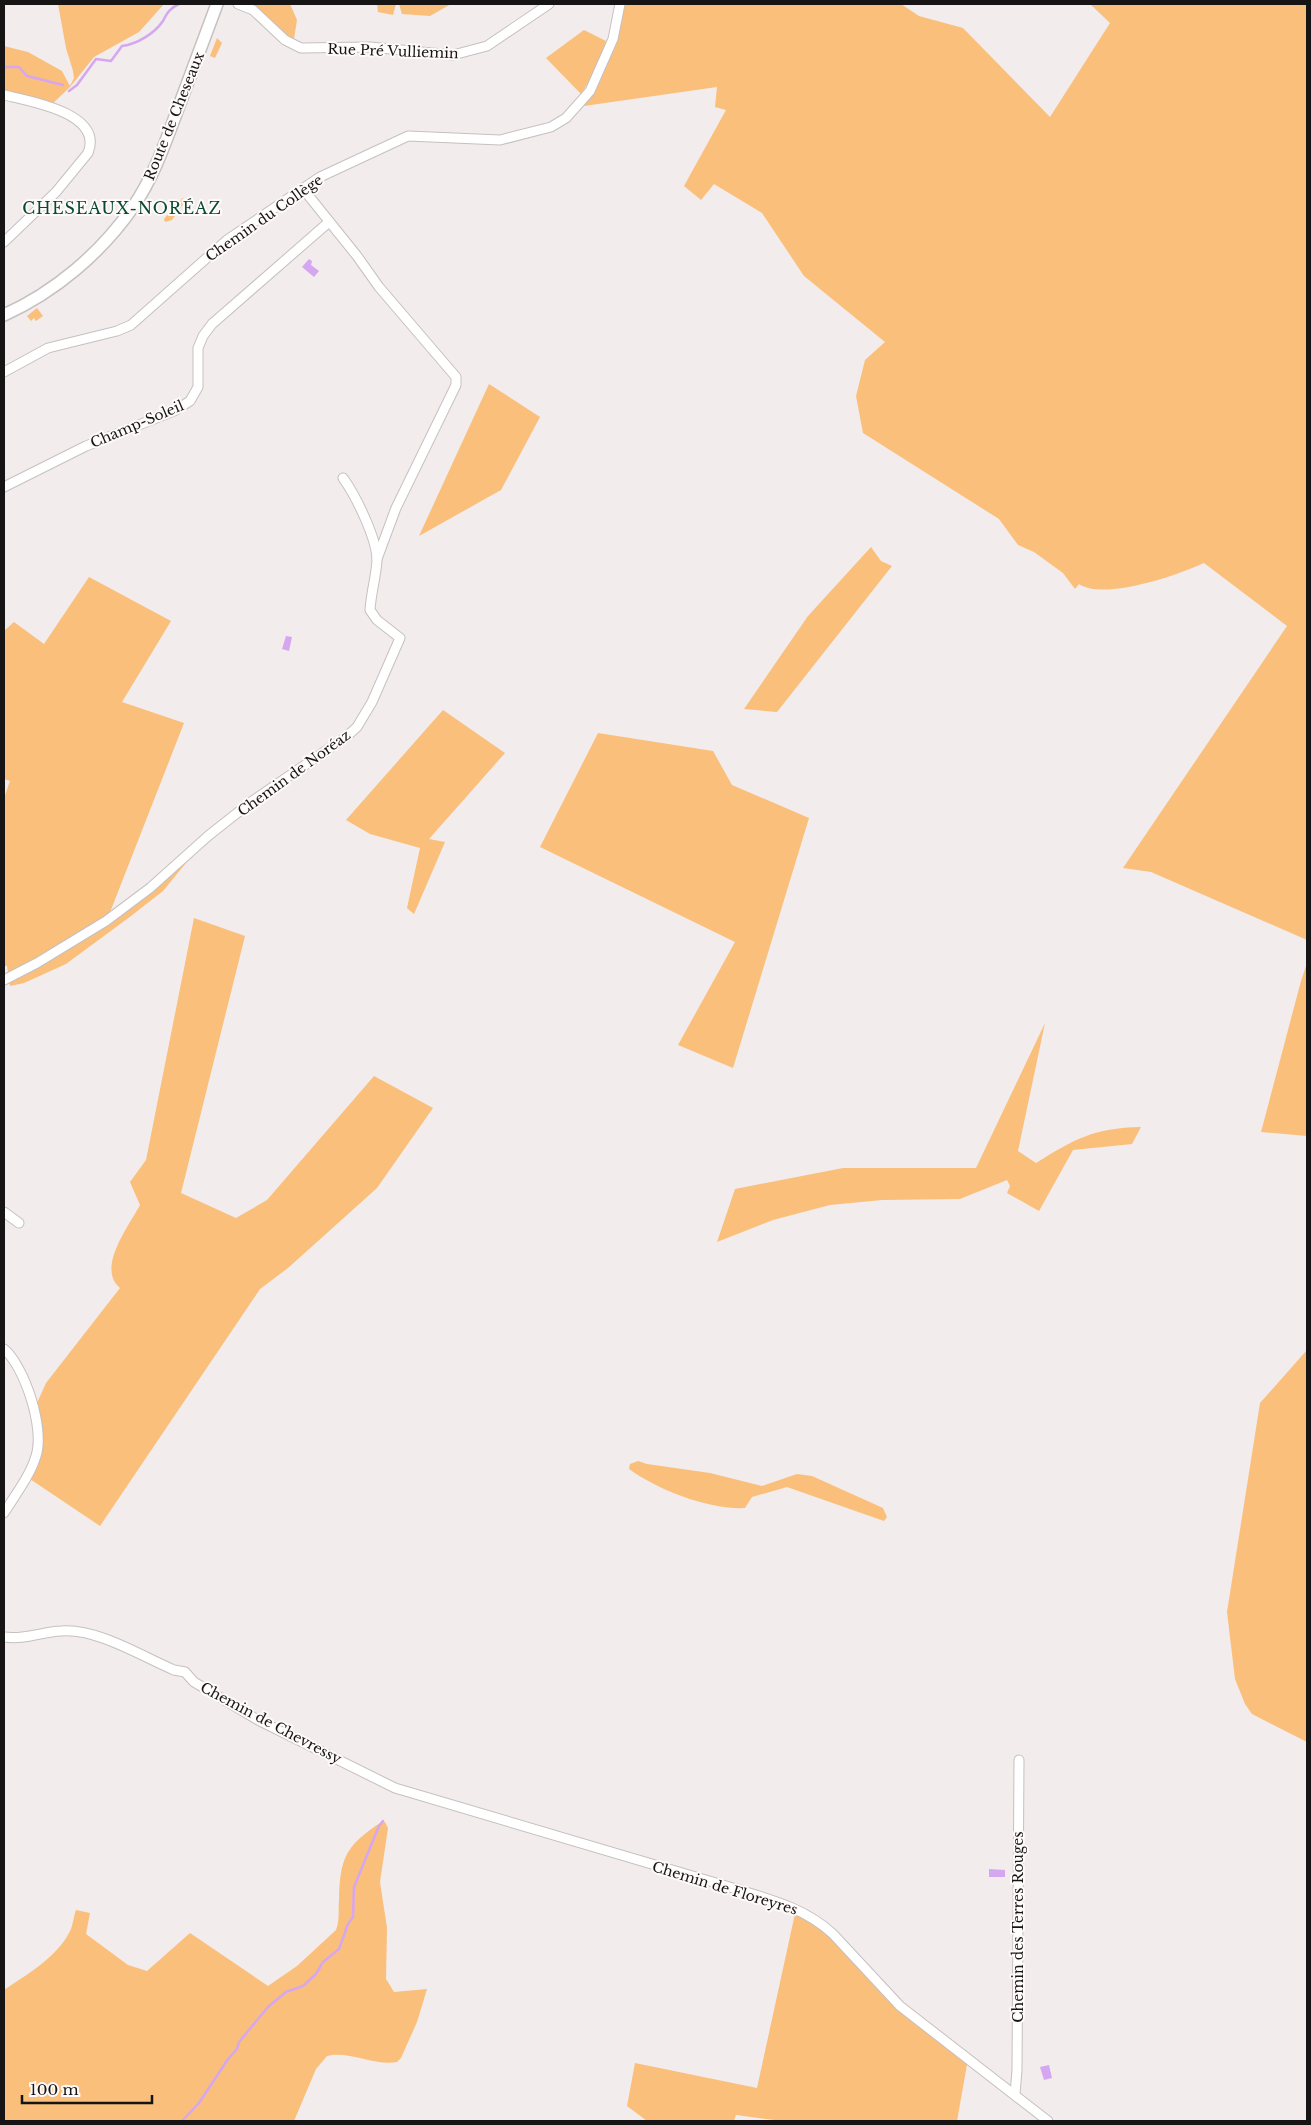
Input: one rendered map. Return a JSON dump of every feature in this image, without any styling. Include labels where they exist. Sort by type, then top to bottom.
[{"type":"street","name":"Route de Cheseaux","points":[[4,315],[42,294],[78,268],[102,246],[133,207],[153,173],[217,4]]},
{"type":"street","name":"Rue Pré Vulliemin","points":[[238,4],[253,10],[285,40],[301,48],[370,48],[453,55],[487,46],[549,4]]},
{"type":"street","name":"Chemin du Collège","points":[[4,372],[48,348],[117,331],[130,325],[227,240],[304,190],[320,177],[408,136],[500,140],[551,128],[572,112],[590,91],[613,39],[620,4]]},
{"type":"street","points":[[4,95],[66,112],[88,133],[91,142],[88,153],[56,192],[4,242]]},
{"type":"street","points":[[304,190],[357,256],[379,287],[456,377],[456,385],[396,508],[377,559]]},
{"type":"street","name":"Champ-Soleil","points":[[4,487],[86,446],[174,411],[190,401],[198,387],[198,348],[203,336],[212,324],[329,222]]},
{"type":"street","name":"Chemin de Noréaz","points":[[4,980],[37,963],[106,921],[150,888],[208,836],[252,802],[343,740],[357,727],[372,702],[400,638],[376,620],[370,610],[377,559],[362,511],[343,478]]},
{"type":"street","points":[[4,1212],[19,1223]]},
{"type":"street","points":[[4,1348],[14,1360],[23,1376],[38,1440],[37,1454],[30,1470],[4,1513]]},
{"type":"street","name":"Chemin de Chevressy","points":[[4,1637],[21,1639],[60,1631],[84,1633],[101,1638],[174,1670],[185,1672],[194,1682],[258,1720],[396,1788]]},
{"type":"street","name":"Chemin des Terres Rouges","points":[[1015,2094],[1017,2061],[1018,1760]]},
{"type":"street","name":"Chemin de Floreyres","points":[[396,1788],[743,1891],[803,1912],[821,1923],[833,1934],[900,2006],[1048,2121]]},
{"type":"shaded area","points":[[58,4],[164,4],[139,32],[94,57],[70,87],[49,107],[4,95],[4,46],[28,52],[62,71],[70,86],[74,78],[73,71],[66,48]]},
{"type":"shaded area","points":[[238,4],[290,4],[297,20],[293,45]]},
{"type":"shaded area","points":[[377,4],[396,4],[393,15],[378,12]]},
{"type":"shaded area","points":[[399,4],[451,4],[430,16],[402,14]]},
{"type":"shaded area","points":[[620,4],[901,4],[919,16],[963,28],[1050,117],[1110,23],[1090,4],[1307,4],[1307,940],[1151,872],[1123,868],[1287,626],[1204,563],[1177,574],[1123,588],[1105,590],[1079,584],[1075,589],[1063,573],[1034,552],[1018,545],[999,519],[863,433],[856,396],[865,360],[885,342],[804,276],[762,213],[714,184],[701,200],[684,186],[726,110],[715,107],[717,87],[577,107],[613,39]]},
{"type":"shaded area","points":[[584,30],[606,41],[596,70],[581,94],[546,58]]},
{"type":"shaded area","points":[[217,38],[222,43],[215,58],[210,56]]},
{"type":"shaded area","points":[[182,198],[186,200],[172,220],[165,222],[164,219],[173,208],[176,209]]},
{"type":"shaded area","points":[[309,259],[312,261],[311,265],[319,271],[314,277],[302,267]]},
{"type":"shaded area","points":[[37,308],[43,316],[36,321],[34,318],[31,321],[27,316]]},
{"type":"shaded area","points":[[489,384],[540,417],[501,490],[419,536]]},
{"type":"shaded area","points":[[871,547],[881,561],[892,566],[777,712],[744,709],[808,616]]},
{"type":"shaded area","points":[[89,577],[171,621],[122,702],[184,723],[107,920],[208,836],[163,891],[131,916],[66,964],[24,983],[10,986],[7,966],[4,966],[4,798],[10,781],[4,779],[4,631],[14,622],[44,644]]},
{"type":"shaded area","points":[[286,636],[292,637],[289,651],[282,649]]},
{"type":"shaded area","points":[[443,710],[505,753],[429,839],[445,842],[414,914],[407,908],[420,848],[370,834],[346,820]]},
{"type":"shaded area","points":[[598,733],[713,751],[732,785],[809,818],[733,1068],[678,1045],[735,942],[540,847]]},
{"type":"shaded area","points":[[194,918],[245,936],[181,1193],[236,1218],[267,1200],[374,1076],[433,1108],[377,1188],[288,1268],[260,1289],[100,1526],[27,1477],[35,1461],[33,1412],[46,1383],[120,1288],[114,1280],[111,1270],[113,1258],[123,1235],[140,1205],[130,1182],[146,1160]]},
{"type":"shaded area","points":[[1307,963],[1307,1136],[1261,1132],[1301,981]]},
{"type":"shaded area","points":[[1045,1023],[1018,1151],[1036,1163],[1085,1136],[1110,1130],[1141,1127],[1132,1144],[1073,1150],[1039,1211],[1007,1193],[1010,1186],[1007,1180],[960,1199],[882,1200],[830,1205],[773,1220],[717,1242],[735,1189],[843,1168],[976,1168]]},
{"type":"shaded area","points":[[1307,1350],[1307,1742],[1252,1714],[1245,1704],[1235,1679],[1227,1612],[1260,1403]]},
{"type":"shaded area","points":[[638,1461],[710,1473],[762,1486],[797,1474],[812,1476],[883,1508],[887,1517],[884,1521],[787,1487],[752,1497],[745,1508],[716,1506],[684,1497],[641,1477],[629,1469],[630,1464]]},
{"type":"shaded area","points":[[385,1822],[388,1828],[380,1882],[387,1928],[386,1979],[394,1992],[427,1989],[417,2022],[401,2058],[397,2062],[379,2062],[344,2055],[327,2056],[316,2069],[294,2121],[4,2121],[4,1990],[49,1958],[70,1931],[76,1910],[90,1913],[86,1934],[128,1965],[147,1971],[190,1933],[268,1986],[297,1966],[336,1930],[341,1874],[347,1855],[359,1839],[368,1831]]},
{"type":"shaded area","points":[[989,1869],[1005,1870],[1005,1877],[989,1877]]},
{"type":"shaded area","points":[[796,1909],[812,1917],[875,1981],[968,2059],[957,2121],[782,2121],[736,2115],[734,2121],[647,2121],[627,2106],[635,2063],[757,2088]]},
{"type":"shaded area","points":[[1049,2065],[1052,2078],[1044,2080],[1040,2067]]},
{"type":"waterway","points":[[69,91],[77,85],[96,59],[111,61],[122,46],[139,41],[155,30],[169,11],[179,4]]},
{"type":"waterway","points":[[4,67],[19,67],[27,76],[63,85]]},
{"type":"waterway","points":[[182,2121],[199,2103],[228,2059],[237,2049],[239,2042],[268,2007],[286,1992],[303,1986],[316,1974],[323,1962],[339,1949],[348,1924],[353,1917],[354,1887],[379,1826],[383,1821]]},
{"type":"district","name":"CHESEAUX-NORÉAZ","points":[[122,208]]}]
